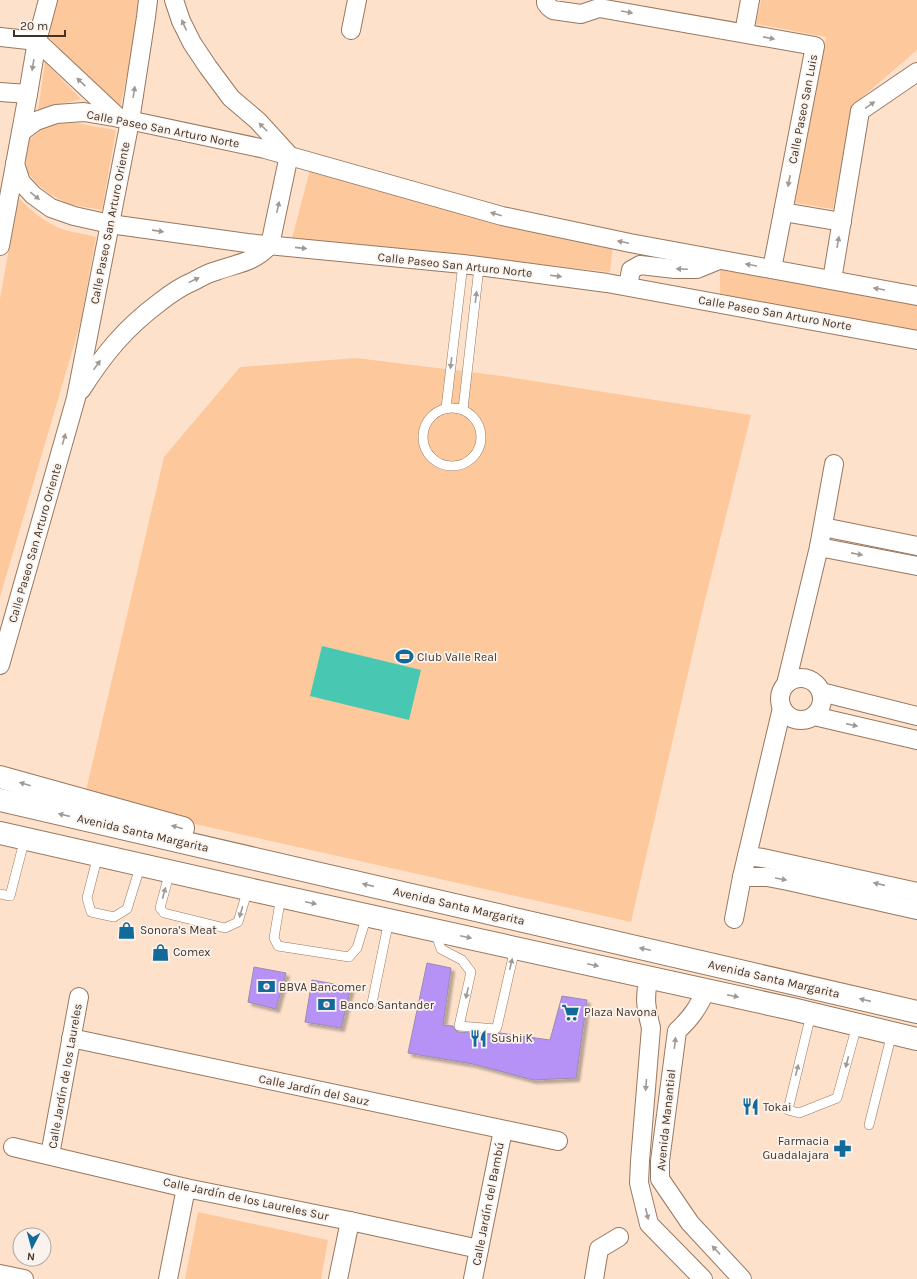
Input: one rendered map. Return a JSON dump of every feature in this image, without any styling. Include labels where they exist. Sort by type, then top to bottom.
[{"type":"main road","points":[[0,777],[194,831],[223,852]]},
{"type":"main road","name":"Avenida Santa Margarita","points":[[0,800],[908,1010]]},
{"type":"main road","name":"Avenida Santa Margarita","points":[[0,832],[248,889],[801,1011],[917,1039]]},
{"type":"main road","points":[[170,871],[177,868],[185,868],[239,876],[245,873],[250,858]]},
{"type":"main road","points":[[649,977],[653,970],[668,962],[728,972],[754,974]]},
{"type":"main road","points":[[801,1011],[803,1007],[815,1008],[886,1023],[893,1022],[908,1010]]},
{"type":"street","points":[[0,246],[37,41],[48,0]]},
{"type":"street","name":"Calle Paseo San Arturo Oriente","points":[[0,665],[76,398],[110,224],[124,119],[146,17],[148,0]]},
{"type":"street","points":[[174,0],[181,21],[192,43],[208,67],[231,98],[258,121],[289,155],[270,245]]},
{"type":"street","points":[[351,30],[357,0]]},
{"type":"street","name":"Calle Paseo San Luis","points":[[546,0],[546,3],[553,10],[581,14],[596,4],[814,46],[772,269]]},
{"type":"street","points":[[744,33],[750,0]]},
{"type":"street","points":[[0,37],[37,41],[124,119]]},
{"type":"street","points":[[832,280],[860,111],[917,72]]},
{"type":"street","points":[[0,92],[28,94]]},
{"type":"street","name":"Calle Paseo San Arturo Norte","points":[[21,132],[36,121],[56,114],[84,112],[124,119],[289,155],[502,216],[630,243],[917,296]]},
{"type":"street","name":"Calle Paseo San Arturo Norte","points":[[15,164],[21,182],[33,195],[51,208],[74,216],[110,224],[226,241],[471,266],[628,286],[917,340]]},
{"type":"street","points":[[783,212],[842,222]]},
{"type":"street","name":"Calle Paseo San Arturo Oriente","points":[[76,398],[100,361],[118,339],[151,309],[169,295],[191,282],[215,271],[247,262],[262,253],[270,245]]},
{"type":"street","points":[[628,286],[630,270],[640,265],[675,269],[698,269],[719,260]]},
{"type":"street","points":[[786,684],[796,679],[806,679],[815,684],[821,692],[821,705],[814,716],[805,720],[796,720],[787,715],[782,708],[780,699],[786,684],[819,547],[834,464]]},
{"type":"street","points":[[823,527],[917,546]]},
{"type":"street","points":[[819,547],[917,566]]},
{"type":"street","points":[[821,692],[917,716]]},
{"type":"street","points":[[734,919],[742,877],[782,708]]},
{"type":"street","points":[[814,716],[917,740]]},
{"type":"street","points":[[747,856],[763,858],[917,892]]},
{"type":"street","points":[[742,877],[768,877],[917,910]]},
{"type":"street","name":"Avenida Manantial","points":[[649,977],[645,992],[646,1010],[651,1028],[639,1183],[649,1224],[703,1279]]},
{"type":"street","name":"Avenida Manantial","points":[[706,990],[699,1006],[689,1020],[677,1031],[662,1149],[660,1179],[690,1223],[742,1279]]},
{"type":"street","name":"Calle Jardín de los Laureles","points":[[50,1155],[79,997]]},
{"type":"street","name":"Calle Jardín del Sauz","points":[[71,1038],[558,1141]]},
{"type":"street","name":"Calle Jardín del Bambú","points":[[473,1279],[503,1130]]},
{"type":"street","name":"Calle Jardín de los Laureles Sur","points":[[13,1147],[186,1188],[479,1249]]},
{"type":"street","points":[[641,1148],[662,1149]]},
{"type":"street","points":[[168,1279],[186,1188]]},
{"type":"street","points":[[338,1279],[350,1221]]},
{"type":"street","points":[[594,1279],[599,1249],[619,1237]]},
{"type":"street","points":[[0,1274],[24,1279]]},
{"type":"lane","points":[[446,408],[471,266]]},
{"type":"lane","points":[[463,409],[471,266]]},
{"type":"lane","points":[[446,408],[463,409],[475,418],[481,432],[480,447],[472,459],[458,465],[443,464],[430,456],[423,443],[424,428],[432,415],[446,408]]},
{"type":"lane","points":[[0,894],[10,896],[25,838]]},
{"type":"lane","points":[[98,855],[87,898],[91,912],[114,917],[127,909],[141,864]]},
{"type":"lane","points":[[170,871],[160,908],[164,913],[225,928],[238,922],[248,889]]},
{"type":"lane","points":[[281,896],[274,938],[278,946],[350,956],[357,948],[367,915]]},
{"type":"lane","points":[[372,1003],[389,920]]},
{"type":"lane","points":[[435,930],[441,949],[462,960],[471,972],[459,1026],[496,1029],[498,1027],[515,948]]},
{"type":"lane","points":[[801,1011],[788,1110],[799,1112],[837,1098],[857,1024]]},
{"type":"lane","points":[[869,1125],[892,1033]]},
{"type":"shaded area","points":[[58,0],[139,0],[133,48],[120,108],[48,37]]},
{"type":"shaded area","points":[[761,0],[917,0],[917,50],[852,106],[833,209],[795,203],[826,37],[756,24]]},
{"type":"shaded area","points":[[45,62],[81,99],[38,110]]},
{"type":"shaded area","points":[[76,123],[116,130],[102,210],[68,204],[48,193],[36,183],[28,172],[24,153],[29,139],[42,129],[55,124]]},
{"type":"shaded area","points":[[310,170],[613,246],[610,272],[292,238]]},
{"type":"shaded area","points":[[18,197],[45,221],[65,230],[96,237],[81,321],[0,597],[0,299]]},
{"type":"shaded area","points":[[720,268],[917,304],[917,337],[720,301]]},
{"type":"shaded area","name":"Club Valle Real","points":[[356,358],[502,376],[751,415],[702,612],[631,922],[84,799],[164,457],[240,367]]},
{"type":"shaded area","points":[[198,1212],[328,1240],[321,1279],[185,1279]]},
{"type":"water","points":[[322,646],[421,670],[409,720],[310,696]]},
{"type":"building","name":"Plaza Navona","points":[[427,963],[451,968],[443,1025],[453,1026],[458,1032],[496,1035],[500,1033],[550,1040],[562,996],[587,1000],[576,1078],[533,1080],[473,1064],[408,1053]]},
{"type":"building","name":"BBVA Bancomer","points":[[254,967],[286,973],[276,1009],[248,1002]]},
{"type":"building","name":"Banco Santander","points":[[312,980],[351,987],[341,1028],[305,1022]]},
{"type":"place","name":"Club Valle Real","points":[[404,657]]},
{"type":"place","name":"Sonora's Meat","points":[[127,930]]},
{"type":"place","name":"Comex","points":[[160,952]]},
{"type":"place","name":"BBVA Bancomer","points":[[266,987]]},
{"type":"place","name":"Banco Santander","points":[[327,1005]]},
{"type":"place","name":"Plaza Navona","points":[[571,1012]]},
{"type":"place","name":"Sushi K","points":[[478,1038]]},
{"type":"place","name":"Tokai","points":[[750,1107]]},
{"type":"place","name":"Farmacia Guadalajara","points":[[842,1148]]}]
